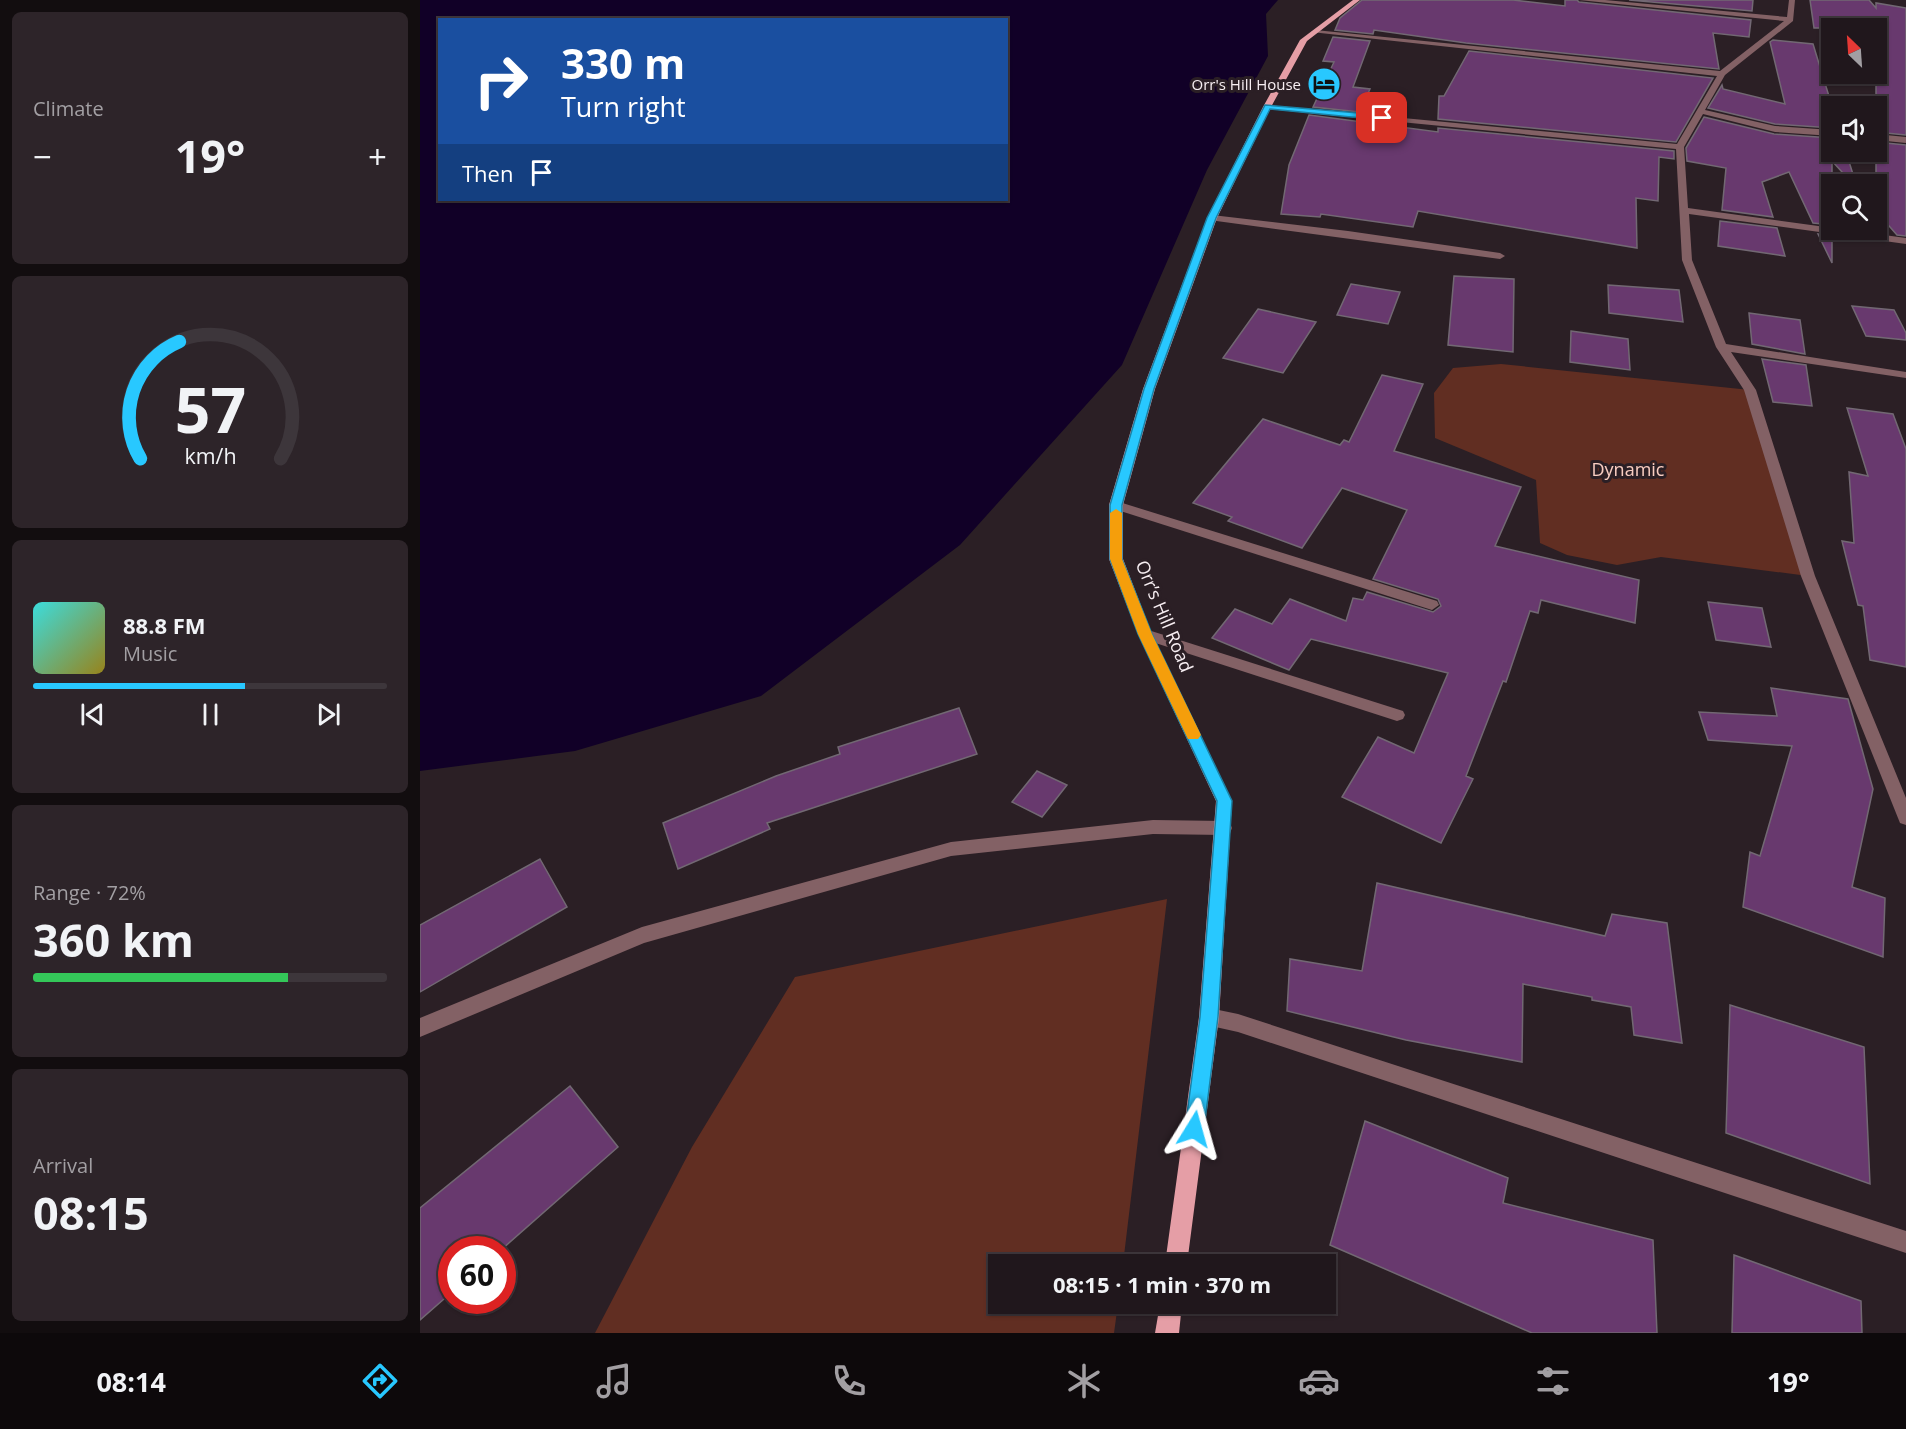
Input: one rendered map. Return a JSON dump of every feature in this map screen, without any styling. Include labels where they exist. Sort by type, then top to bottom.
[{"type":"main road","name":"Orr’s Hill Road","points":[[1177,1254],[1209,1017],[1224,828],[1224,801],[1145,634],[1116,559],[1116,505],[1149,389],[1212,218],[1267,107],[1304,40],[1357,0]]},
{"type":"main road","points":[[1167,1333],[1170,1314]]},
{"type":"street","points":[[1582,0],[1790,19]]},
{"type":"street","points":[[1792,0],[1790,19],[1722,74],[1680,147],[1687,260],[1722,347],[1750,390],[1808,576],[1906,818]]},
{"type":"street","points":[[1315,32],[1722,74]]},
{"type":"street","points":[[1267,107],[1680,147]]},
{"type":"street","points":[[1699,111],[1775,129],[1821,133]]},
{"type":"street","points":[[1887,138],[1906,140]]},
{"type":"street","points":[[1683,210],[1906,241]]},
{"type":"street","points":[[1212,218],[1348,234],[1500,256]]},
{"type":"street","points":[[1722,347],[1906,375]]},
{"type":"street","points":[[1116,505],[1432,605]]},
{"type":"street","points":[[1145,634],[1396,715]]},
{"type":"street","points":[[420,1028],[642,934],[951,849],[1153,828],[1224,828]]},
{"type":"street","points":[[1209,1017],[1238,1023],[1906,1242]]},
{"type":"green space","name":"Dynamic","points":[[1501,364],[1750,390],[1808,576],[1661,557],[1617,565],[1567,555],[1540,543],[1536,480],[1435,438],[1434,393],[1453,368]]},
{"type":"green space","points":[[1167,899],[1124,1254],[988,1254],[988,1314],[1117,1314],[1114,1333],[595,1333],[692,1147],[795,977]]},
{"type":"shaded area","points":[[420,0],[1278,0],[1266,14],[1268,56],[1207,170],[1122,365],[960,545],[761,696],[575,751],[420,771]]},
{"type":"building","points":[[1362,0],[1513,0],[1565,6],[1565,0],[1577,0],[1751,20],[1749,37],[1713,33],[1719,69],[1466,43],[1374,30],[1373,34],[1335,30],[1340,18]]},
{"type":"building","points":[[1629,0],[1753,0],[1752,11]]},
{"type":"building","points":[[1810,0],[1869,0],[1876,8],[1876,3],[1906,8],[1906,135],[1887,133],[1887,96],[1876,96],[1876,84],[1887,84],[1887,18],[1821,18],[1821,28],[1814,28]]},
{"type":"building","points":[[1333,37],[1370,41],[1353,87],[1370,89],[1360,112],[1313,107],[1334,62],[1323,61]]},
{"type":"building","points":[[1773,40],[1813,44],[1821,70],[1821,84],[1825,84],[1829,96],[1821,96],[1821,127],[1775,124],[1708,108],[1722,85],[1723,89],[1785,104],[1770,42]]},
{"type":"building","points":[[1469,51],[1713,78],[1676,142],[1438,119],[1439,96],[1444,96]]},
{"type":"building","points":[[1309,115],[1438,132],[1438,128],[1674,151],[1674,159],[1659,157],[1658,201],[1636,198],[1637,248],[1418,211],[1413,227],[1321,214],[1320,217],[1281,214],[1289,165]]},
{"type":"building","points":[[1704,117],[1774,134],[1821,137],[1821,162],[1832,162],[1832,174],[1821,174],[1821,224],[1813,223],[1789,172],[1762,182],[1773,217],[1722,210],[1726,168],[1687,161],[1686,148]]},
{"type":"building","points":[[1887,143],[1906,145],[1906,236],[1897,235],[1887,224],[1887,174],[1876,174],[1876,162],[1887,162]]},
{"type":"building","points":[[1833,162],[1849,162],[1853,174],[1844,174]]},
{"type":"building","points":[[1720,221],[1777,228],[1785,256],[1718,246]]},
{"type":"building","points":[[1818,234],[1821,234],[1821,240],[1832,240],[1832,263]]},
{"type":"building","points":[[1454,276],[1514,279],[1513,352],[1448,345]]},
{"type":"building","points":[[1351,284],[1400,292],[1388,324],[1337,315]]},
{"type":"building","points":[[1608,285],[1679,290],[1683,322],[1609,313]]},
{"type":"building","points":[[1852,306],[1894,310],[1906,333],[1906,340],[1866,336]]},
{"type":"building","points":[[1258,309],[1316,322],[1283,373],[1223,358]]},
{"type":"building","points":[[1749,313],[1800,320],[1805,354],[1752,344]]},
{"type":"building","points":[[1571,331],[1628,339],[1630,370],[1570,362]]},
{"type":"building","points":[[1762,359],[1806,365],[1812,406],[1773,402]]},
{"type":"building","points":[[1382,375],[1423,384],[1394,451],[1521,487],[1495,546],[1639,580],[1635,623],[1541,600],[1538,613],[1530,611],[1506,682],[1503,681],[1466,776],[1473,779],[1441,843],[1342,797],[1378,737],[1414,753],[1448,673],[1311,639],[1289,670],[1212,638],[1235,609],[1272,624],[1290,599],[1346,621],[1353,598],[1363,600],[1367,592],[1433,612],[1441,606],[1438,599],[1373,579],[1407,510],[1342,488],[1302,548],[1228,521],[1232,517],[1193,503],[1263,419],[1340,445],[1344,440],[1349,442]]},
{"type":"building","points":[[1847,408],[1893,414],[1906,449],[1906,667],[1870,660],[1863,606],[1858,605],[1842,541],[1854,543],[1849,472],[1868,476]]},
{"type":"building","points":[[1708,602],[1762,608],[1771,647],[1716,640]]},
{"type":"building","points":[[1771,688],[1848,699],[1873,789],[1852,887],[1885,898],[1883,957],[1743,907],[1750,852],[1760,856],[1792,746],[1708,740],[1699,712],[1777,716]]},
{"type":"building","points":[[959,708],[977,754],[767,823],[770,829],[678,869],[663,823],[776,776],[840,754],[838,747]]},
{"type":"building","points":[[1037,771],[1067,785],[1042,817],[1012,802]]},
{"type":"building","points":[[540,859],[567,907],[420,992],[420,925]]},
{"type":"building","points":[[1377,883],[1605,936],[1612,914],[1667,923],[1682,1043],[1634,1035],[1631,1007],[1523,984],[1522,1062],[1406,1040],[1287,1011],[1290,959],[1362,971]]},
{"type":"building","points":[[1730,1005],[1864,1047],[1870,1184],[1726,1133]]},
{"type":"building","points":[[570,1086],[618,1147],[516,1237],[438,1236],[438,1304],[420,1320],[420,1208]]},
{"type":"building","points":[[1365,1121],[1508,1178],[1503,1203],[1653,1240],[1657,1333],[1532,1333],[1330,1245]]},
{"type":"building","points":[[1734,1255],[1861,1301],[1862,1333],[1732,1333]]},
{"type":"slow traffic","points":[[1116,513],[1116,559],[1145,634],[1193,735]]},
{"type":"place","name":"Orr's Hill House","points":[[1324,84]]},
{"type":"route","points":[[1194,1129],[1209,1017],[1224,828],[1224,801],[1145,634],[1116,559],[1116,505],[1149,389],[1212,218],[1267,107],[1382,118]]}]
